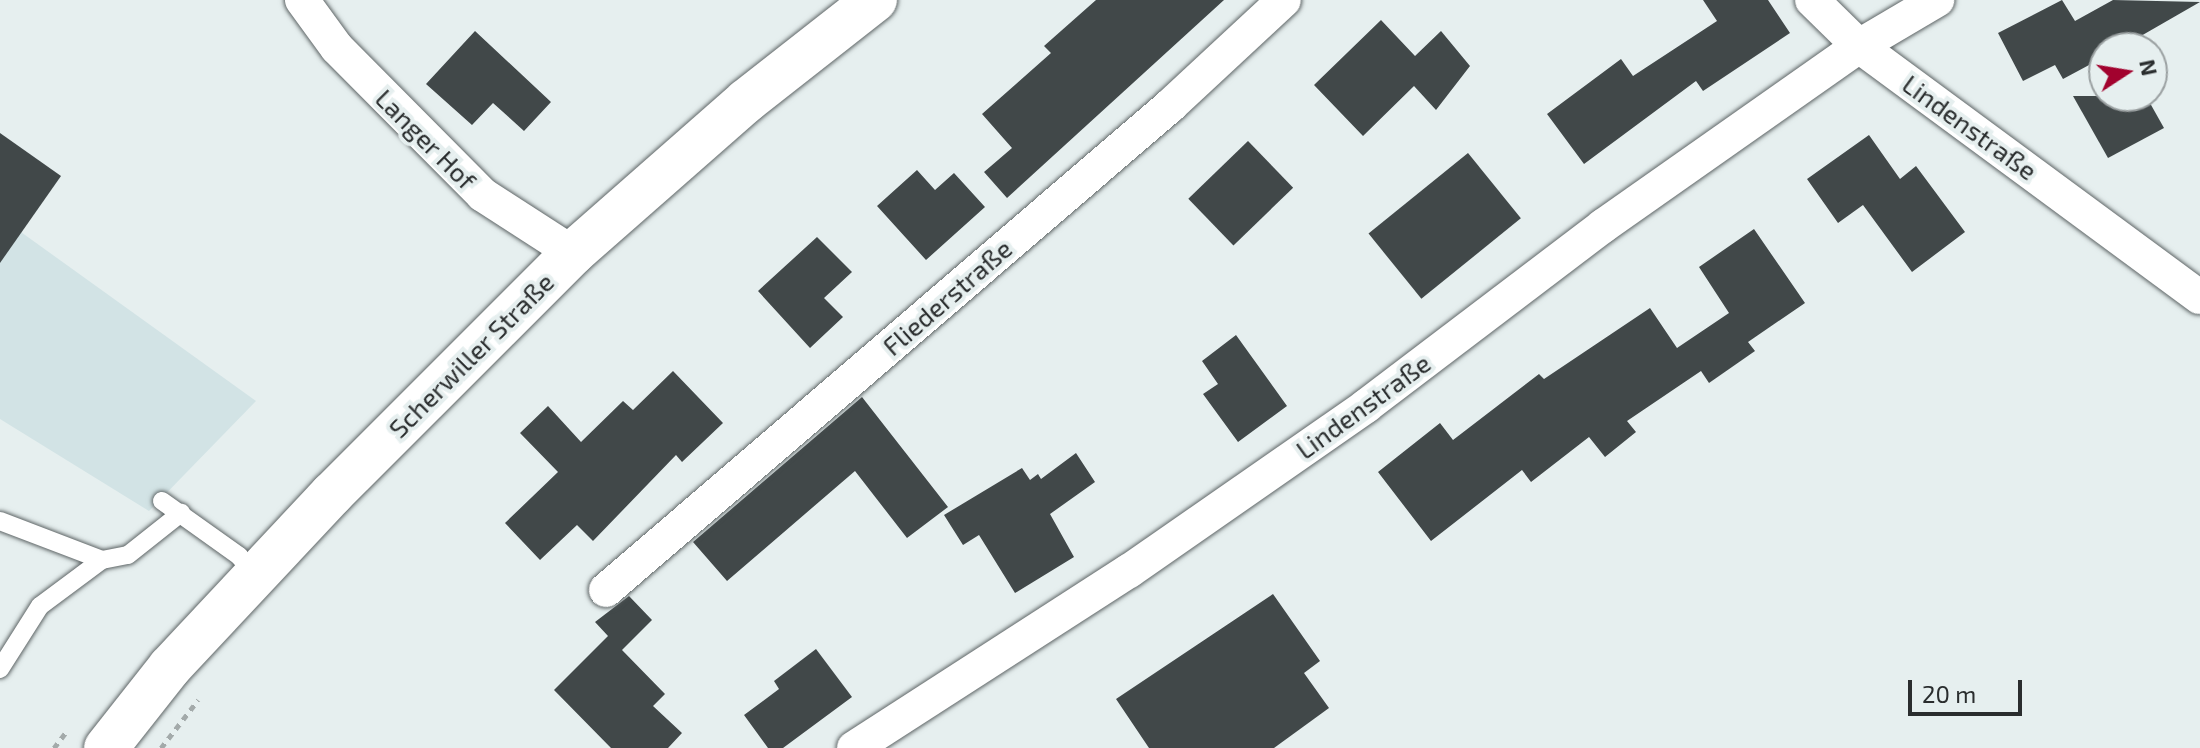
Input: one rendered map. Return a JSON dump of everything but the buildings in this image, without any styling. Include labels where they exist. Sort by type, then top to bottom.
[{"type":"street","name":"Langer Hof","points":[[302,0],[337,48],[483,195],[573,253]]},
{"type":"street","name":"Scherwiller Straße","points":[[106,748],[170,667],[573,253],[746,101],[875,0]]},
{"type":"street","name":"Fliederstraße","points":[[606,590],[1171,105],[1284,0]]},
{"type":"street","points":[[1812,0],[1859,46]]},
{"type":"street","name":"Lindenstraße","points":[[854,748],[1129,571],[1366,406],[1603,226],[1859,46],[1937,0]]},
{"type":"street","name":"Lindenstraße","points":[[1859,46],[2200,297]]},
{"type":"lane","points":[[162,501],[239,556],[256,576]]},
{"type":"lane","points":[[0,669],[40,606],[62,584],[102,560],[128,555],[181,513]]},
{"type":"lane","points":[[0,521],[102,560]]},
{"type":"shaded area","points":[[0,217],[256,401],[149,511],[0,419]]}]
